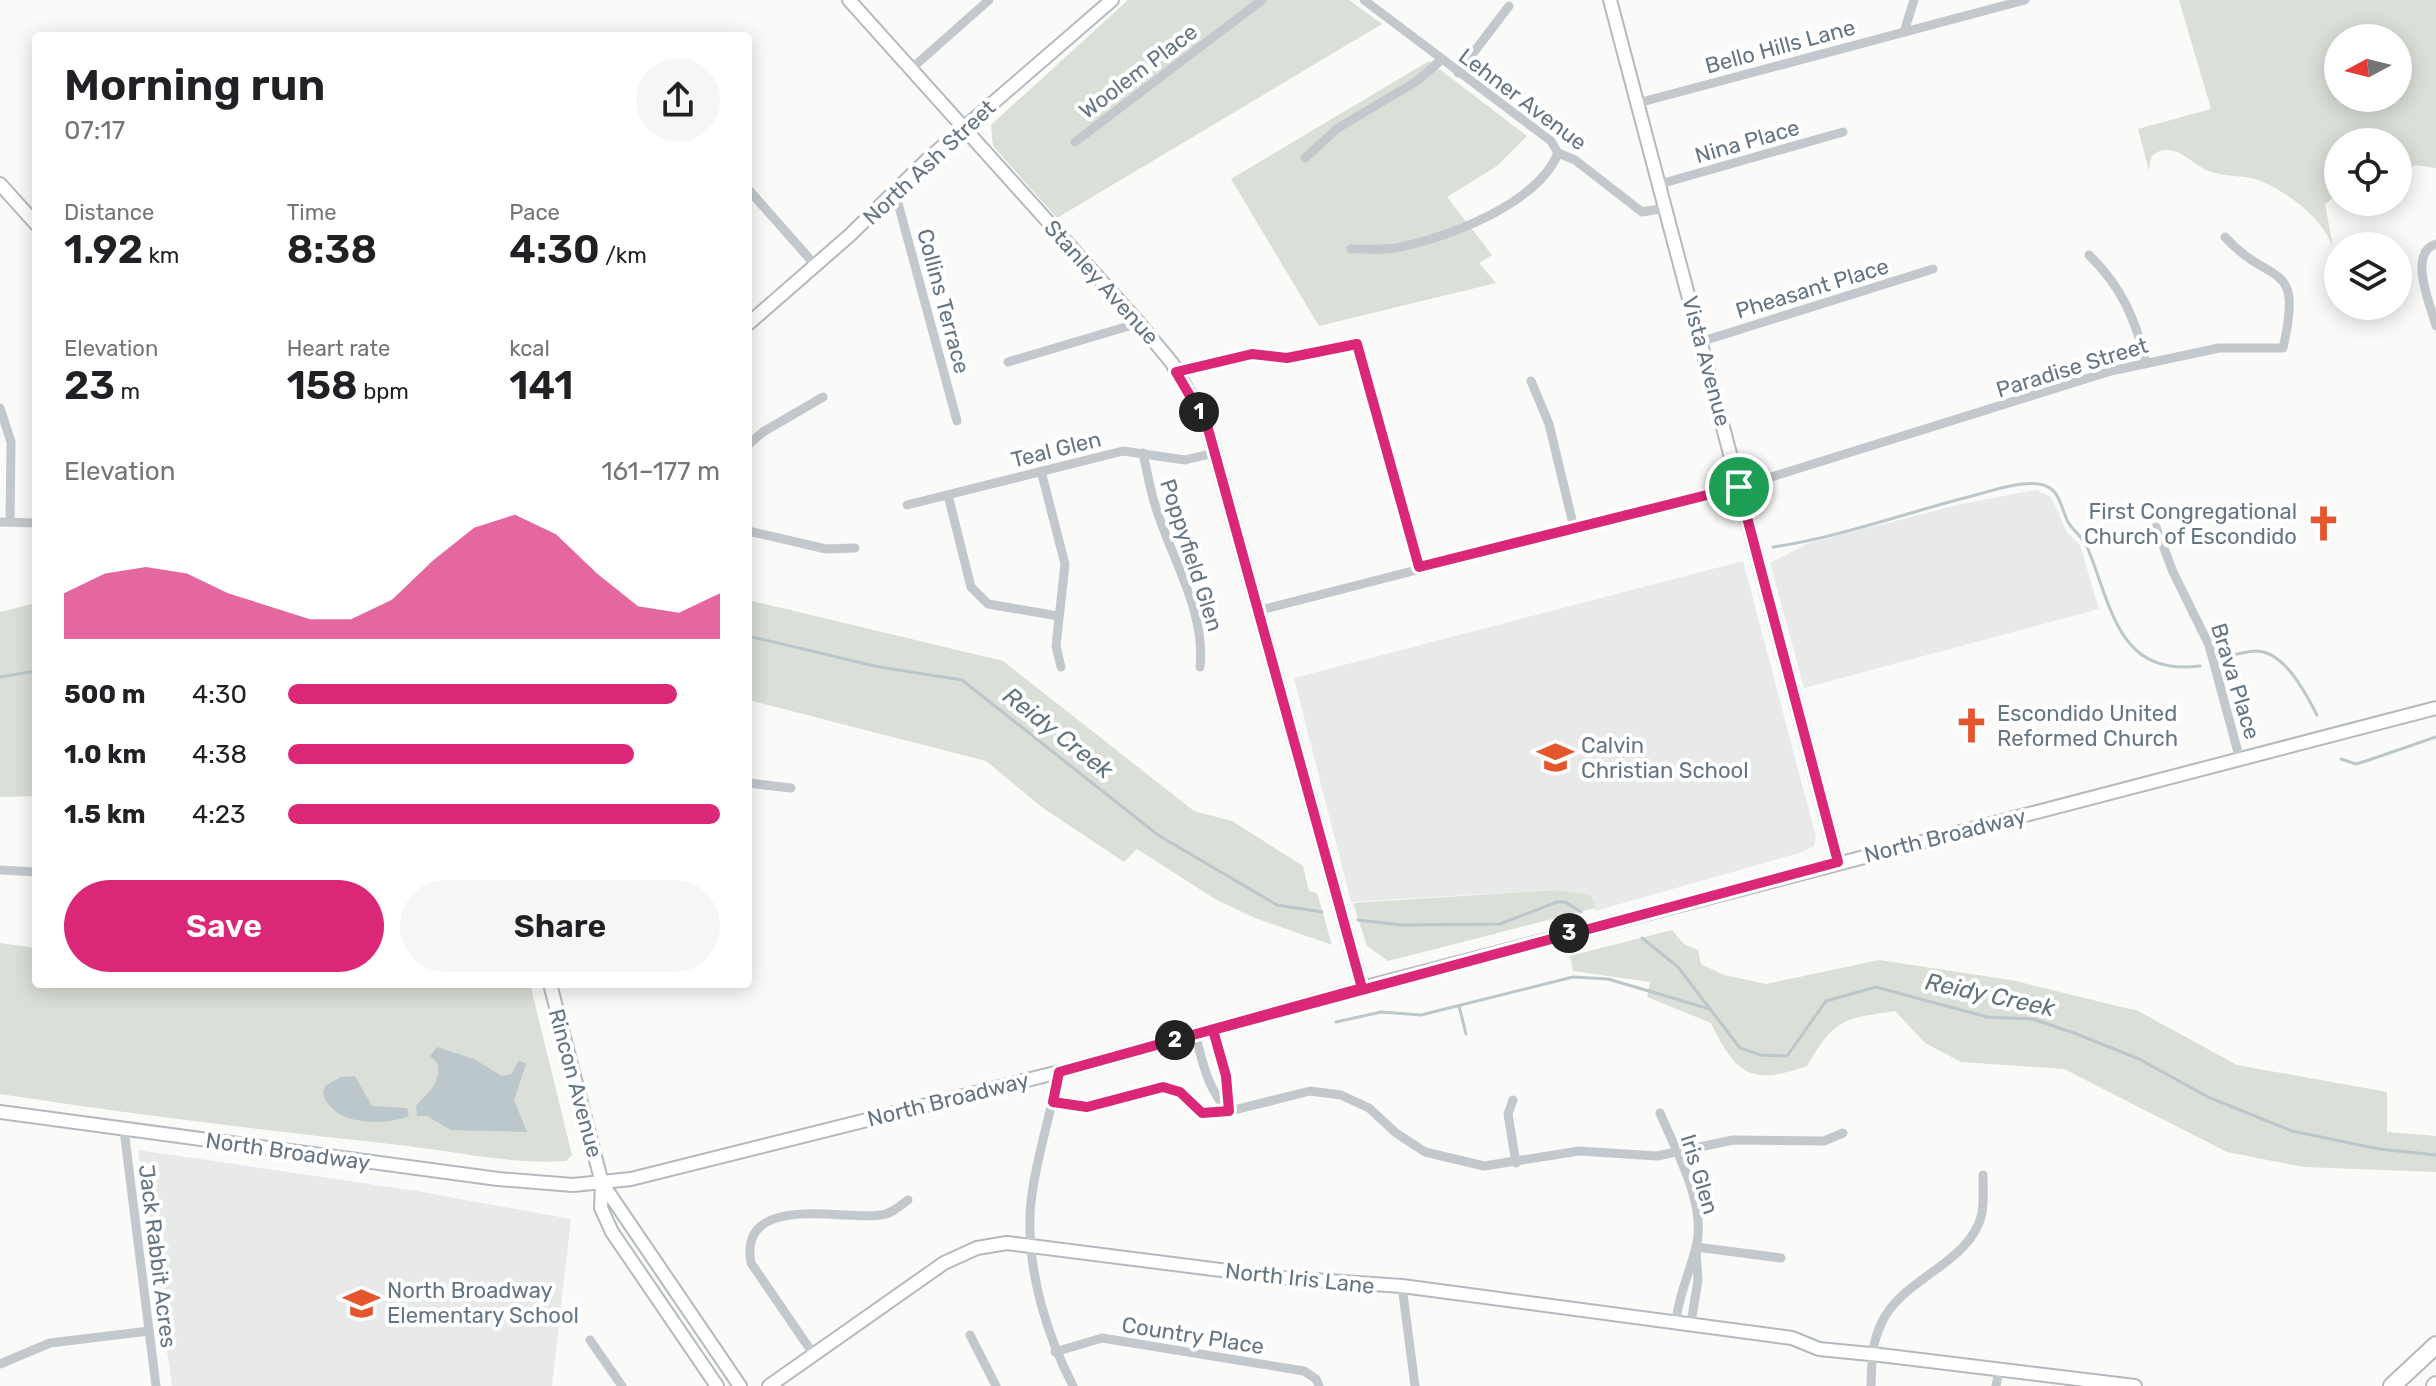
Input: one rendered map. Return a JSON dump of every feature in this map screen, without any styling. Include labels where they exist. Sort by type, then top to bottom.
[{"type":"highway","points":[[2392,1386],[2436,1345]]},
{"type":"street","name":"Stanley Avenue","points":[[849,0],[1139,323],[1176,372],[1207,425],[1362,988]]},
{"type":"street","points":[[911,69],[989,0]]},
{"type":"street","name":"North Ash Street","points":[[752,321],[816,266],[964,128],[1112,0]]},
{"type":"street","name":"Woolem Place","points":[[1075,142],[1262,0]]},
{"type":"street","name":"Lehner Avenue","points":[[1364,0],[1551,141],[1558,153],[1575,160],[1642,212],[1666,208]]},
{"type":"street","name":"Vista Avenue","points":[[1610,0],[1703,341],[1838,862]]},
{"type":"street","points":[[1904,32],[1914,0]]},
{"type":"street","name":"Bello Hills Lane","points":[[1638,103],[2025,0]]},
{"type":"street","points":[[1458,73],[1509,6]]},
{"type":"street","points":[[1305,158],[1338,128],[1417,81],[1441,60]]},
{"type":"street","name":"Nina Place","points":[[1660,184],[1843,132]]},
{"type":"street","points":[[1351,249],[1394,248],[1473,225],[1520,195],[1549,169],[1558,153]]},
{"type":"street","points":[[0,184],[32,220]]},
{"type":"street","name":"Collins Terrace","points":[[895,192],[957,421]]},
{"type":"street","points":[[752,194],[816,266]]},
{"type":"street","name":"Paradise Street","points":[[1257,611],[1739,487],[2146,362],[2219,348],[2283,348],[2289,320],[2287,287],[2278,274],[2240,253],[2225,237]]},
{"type":"street","points":[[2436,244],[2423,255],[2422,271],[2436,326]]},
{"type":"street","points":[[2089,255],[2110,275],[2127,303],[2146,362]]},
{"type":"street","name":"Pheasant Place","points":[[1703,341],[1933,269]]},
{"type":"street","points":[[1008,362],[1139,323]]},
{"type":"street","points":[[1176,372],[1252,354],[1287,358],[1357,344],[1419,567]]},
{"type":"street","points":[[1531,381],[1549,424],[1574,528]]},
{"type":"street","points":[[752,442],[823,397]]},
{"type":"street","points":[[0,408],[11,442],[5,522],[32,523]]},
{"type":"street","name":"Teal Glen","points":[[907,505],[1123,451],[1185,460],[1214,453]]},
{"type":"street","name":"Poppyfield Glen","points":[[1143,453],[1155,505],[1199,625],[1203,646],[1200,667]]},
{"type":"street","points":[[1041,471],[1065,564],[1056,646],[1061,667]]},
{"type":"street","points":[[948,495],[971,587],[978,597],[988,604],[1058,616]]},
{"type":"street","name":"Brava Place","points":[[2156,527],[2173,572],[2209,645],[2240,760]]},
{"type":"street","points":[[752,532],[826,549],[855,548]]},
{"type":"street","name":"North Broadway","points":[[0,1112],[498,1179],[573,1185],[658,1174],[1059,1072],[1838,862],[2436,708]]},
{"type":"street","points":[[752,783],[791,788]]},
{"type":"street","points":[[0,870],[32,872]]},
{"type":"street","name":"Rincon Avenue","points":[[551,988],[602,1183]]},
{"type":"street","points":[[1213,1030],[1226,1076],[1229,1111]]},
{"type":"street","points":[[1195,1034],[1207,1079],[1217,1099],[1229,1111]]},
{"type":"street","points":[[1059,1072],[1029,1213],[1031,1245],[1055,1352],[1073,1386]]},
{"type":"street","points":[[1053,1102],[1087,1107],[1163,1087],[1180,1092],[1202,1113],[1229,1111],[1290,1095],[1323,1092],[1357,1101],[1408,1142],[1439,1158],[1484,1166],[1579,1151],[1641,1157],[1733,1140],[1824,1141],[1843,1133]]},
{"type":"street","points":[[1513,1100],[1508,1114],[1516,1163]]},
{"type":"street","name":"Iris Glen","points":[[1660,1113],[1677,1152],[1697,1213],[1698,1280],[1691,1323]]},
{"type":"street","name":"Jack Rabbit Acres","points":[[124,1130],[156,1386]]},
{"type":"street","points":[[1871,1386],[1871,1354],[1883,1318],[1905,1293],[1954,1254],[1975,1231],[1982,1212],[1983,1175]]},
{"type":"street","points":[[602,1183],[601,1208],[612,1232],[717,1386]]},
{"type":"street","points":[[602,1183],[740,1386]]},
{"type":"street","points":[[814,1355],[751,1263],[749,1251],[754,1235],[764,1225],[785,1216],[823,1211],[886,1215],[908,1200]]},
{"type":"street","name":"North Iris Lane","points":[[769,1386],[944,1263],[977,1248],[1007,1243],[1284,1278],[1402,1286],[1792,1338],[1819,1349],[2135,1386]]},
{"type":"street","points":[[1696,1247],[1781,1258]]},
{"type":"street","name":"Iris Glen","points":[[1676,1321],[1684,1278],[1696,1247]]},
{"type":"street","points":[[1402,1286],[1415,1386]]},
{"type":"street","points":[[0,1364],[50,1343],[149,1331]]},
{"type":"street","points":[[970,1335],[996,1386]]},
{"type":"street","name":"Country Place","points":[[1055,1352],[1102,1338],[1304,1371],[1316,1379],[1319,1386]]},
{"type":"street","points":[[590,1340],[622,1386]]},
{"type":"street","points":[[1996,1386],[1999,1370]]},
{"type":"shaded area","points":[[1128,0],[1349,0],[1382,24],[1057,218],[993,146],[991,125]]},
{"type":"shaded area","points":[[2179,0],[2436,0],[2436,168],[2412,167],[2412,128],[2324,128],[2324,216],[2327,216],[2330,232],[2325,232],[2313,216],[2283,193],[2261,181],[2211,172],[2174,151],[2159,151],[2151,157],[2149,171],[2138,129],[2211,109]]},
{"type":"shaded area","points":[[1429,61],[1527,136],[1497,166],[1447,197],[1492,255],[1479,263],[1496,283],[1319,326],[1231,179]]},
{"type":"shaded area","points":[[2036,490],[2051,497],[2067,532],[2080,545],[2099,609],[1804,688],[1770,563],[1809,543],[1961,504]]},
{"type":"shaded area","name":"Calvin Christian School","points":[[1743,561],[1816,837],[1814,846],[1803,852],[1595,911],[1591,895],[1556,890],[1351,902],[1294,678]]},
{"type":"shaded area","points":[[752,601],[1003,661],[1194,811],[1232,821],[1303,866],[1309,891],[1317,893],[1332,945],[1255,918],[1215,899],[1137,849],[1124,862],[1043,808],[986,761],[752,701]]},
{"type":"shaded area","points":[[32,604],[32,796],[0,797],[0,612]]},
{"type":"shaded area","points":[[1556,890],[1591,895],[1595,908],[1388,961],[1367,946],[1353,903]]},
{"type":"shaded area","points":[[1672,930],[1684,944],[1698,950],[1701,964],[1724,975],[1766,984],[1879,960],[2011,980],[2138,1011],[2237,1065],[2387,1092],[2387,1132],[2436,1136],[2436,1172],[2304,1167],[2227,1152],[2064,1069],[1961,1062],[1925,1043],[1895,1011],[1862,1016],[1841,1024],[1825,1039],[1807,1066],[1788,1072],[1758,1075],[1737,1064],[1711,1023],[1647,997],[1650,982],[1573,971],[1570,956]]},
{"type":"shaded area","points":[[0,943],[32,947],[32,988],[531,988],[572,1155],[566,1161],[501,1159],[0,1094]]},
{"type":"shaded area","points":[[437,1047],[474,1059],[502,1076],[512,1074],[519,1060],[526,1064],[514,1100],[527,1132],[451,1130],[427,1116],[417,1116],[416,1106],[437,1078],[438,1064],[430,1056]]},
{"type":"shaded area","points":[[355,1076],[372,1106],[407,1108],[409,1116],[373,1122],[360,1121],[336,1112],[323,1093],[325,1086],[341,1077]]},
{"type":"shaded area","name":"North Broadway Elementary School","points":[[138,1150],[417,1191],[571,1219],[552,1386],[172,1386]]},
{"type":"waterway","points":[[1773,547],[1846,531],[2003,488],[2039,484],[2055,492],[2069,524],[2086,545],[2112,614],[2135,649],[2151,661],[2173,667],[2200,666]]},
{"type":"waterway","name":"Reidy Creek","points":[[752,637],[879,667],[962,680],[1158,835],[1277,905],[1322,912]]},
{"type":"waterway","points":[[2225,656],[2257,651],[2277,658],[2293,676],[2317,715]]},
{"type":"waterway","name":"Reidy Creek","points":[[0,677],[32,672]]},
{"type":"waterway","points":[[2341,759],[2356,764],[2436,737]]},
{"type":"waterway","name":"Reidy Creek","points":[[1358,920],[1402,925],[1500,924],[1557,902],[1565,902],[1581,912]]},
{"type":"waterway","name":"Reidy Creek","points":[[1642,938],[1678,967],[1740,1048],[1761,1055],[1787,1056],[1826,1001],[1876,987],[1987,1017],[2033,1019],[2074,1033],[2139,1059],[2208,1097],[2292,1131],[2379,1149],[2436,1155]]},
{"type":"waterway","points":[[1336,1022],[1381,1012],[1421,1015],[1573,977],[1608,979],[1710,1009]]},
{"type":"waterway","points":[[1459,1006],[1466,1034]]},
{"type":"place","name":"First Congregational Church of Escondido","points":[[2323,524]]},
{"type":"place","name":"Escondido United Reformed Church","points":[[1971,726]]},
{"type":"place","name":"Calvin Christian School","points":[[1555,758]]},
{"type":"place","name":"North Broadway Elementary School","points":[[361,1303]]},
{"type":"route","points":[[1357,344],[1419,567],[1739,487],[1838,862],[1213,1030],[1226,1076],[1229,1111],[1214,1115],[1202,1113],[1193,1108],[1180,1092],[1163,1087],[1087,1107],[1053,1102],[1059,1072],[1362,988],[1207,425],[1176,372],[1252,354],[1287,358],[1357,344]]}]
